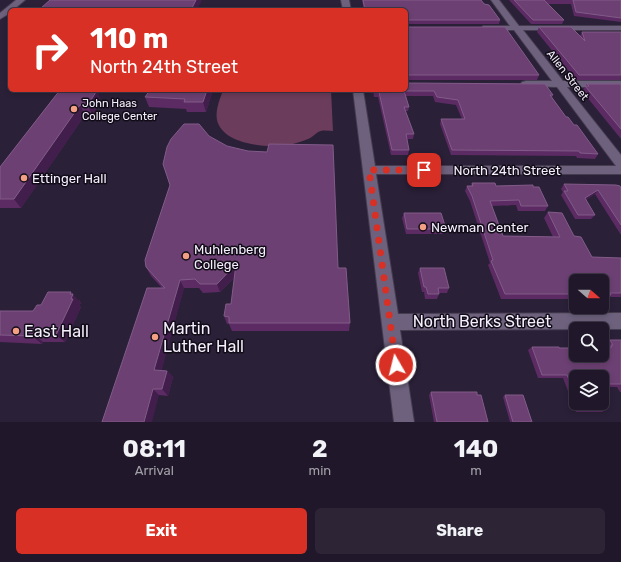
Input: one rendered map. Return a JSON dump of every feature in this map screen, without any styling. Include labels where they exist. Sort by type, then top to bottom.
[{"type":"street","points":[[11,8],[21,0]]},
{"type":"street","name":"Allen Street","points":[[495,0],[621,164]]},
{"type":"street","points":[[0,17],[8,11]]},
{"type":"street","points":[[478,28],[621,28]]},
{"type":"street","points":[[517,84],[621,84]]},
{"type":"street","points":[[358,92],[404,422]]},
{"type":"street","name":"North 24th Street","points":[[369,170],[621,170]]},
{"type":"street","name":"North Berks Street","points":[[390,322],[621,321]]},
{"type":"shaded area","points":[[222,92],[331,92],[333,131],[320,131],[306,140],[293,144],[273,146],[249,144],[228,135],[221,129],[217,120],[217,108]]},
{"type":"building","points":[[50,0],[196,0],[192,8],[41,8]]},
{"type":"building","points":[[363,0],[481,0],[484,4],[489,5],[500,20],[408,20],[408,8],[365,8]]},
{"type":"building","points":[[514,0],[544,0],[564,20],[533,20]]},
{"type":"building","points":[[573,0],[621,0],[621,18],[576,12]]},
{"type":"building","points":[[408,27],[505,27],[539,75],[408,75]]},
{"type":"building","points":[[539,27],[571,27],[585,41],[582,32],[621,32],[621,75],[579,75]]},
{"type":"building","points":[[408,83],[545,84],[553,95],[550,95],[566,117],[568,117],[574,125],[577,125],[598,154],[580,153],[579,151],[452,150],[441,119],[465,119],[458,100],[437,97],[434,91],[408,91]]},
{"type":"building","points":[[587,84],[621,84],[621,129],[585,86],[589,86]]},
{"type":"building","points":[[58,92],[96,92],[88,105],[80,105],[14,199],[0,199],[0,167]]},
{"type":"building","points":[[149,92],[206,92],[203,102],[184,102],[185,99],[145,97]]},
{"type":"building","points":[[379,92],[404,92],[409,107],[404,107],[414,134],[406,134],[409,150],[392,150]]},
{"type":"building","points":[[184,124],[199,124],[209,136],[227,146],[248,151],[267,152],[269,144],[333,145],[338,268],[346,268],[350,323],[229,323],[229,317],[224,316],[226,304],[231,304],[236,264],[217,284],[200,284],[195,279],[180,280],[154,370],[167,371],[162,389],[153,389],[144,422],[102,422],[147,288],[165,288],[146,267],[145,260],[170,185],[163,164],[167,147],[171,139]]},
{"type":"building","points":[[472,183],[495,183],[496,186],[533,185],[533,187],[539,187],[548,206],[521,206],[519,200],[490,201],[503,236],[560,237],[548,212],[562,213],[574,236],[581,237],[592,257],[621,258],[621,293],[610,293],[611,295],[609,295],[609,274],[569,274],[569,294],[505,294],[491,261],[493,260],[472,196],[467,186],[473,186]]},
{"type":"building","points":[[564,184],[620,186],[621,225],[598,190],[585,198],[595,215],[578,215],[564,191],[568,191]]},
{"type":"building","name":"Newman Center","points":[[404,213],[441,213],[446,229],[407,229]]},
{"type":"building","points":[[420,268],[444,268],[449,288],[438,288],[439,294],[428,294],[426,287],[424,287]]},
{"type":"building","points":[[48,292],[71,292],[70,294],[73,294],[71,299],[73,299],[56,335],[0,335],[0,311],[33,311],[37,305],[41,305]]},
{"type":"building","points":[[610,340],[621,340],[621,384],[609,384],[609,370],[569,370],[569,380],[567,375],[542,375],[532,347],[569,348],[569,362],[609,362],[609,347],[612,347],[611,345],[613,345]]},
{"type":"building","points":[[431,392],[477,392],[477,395],[481,395],[488,422],[437,422]]},
{"type":"building","points":[[505,395],[523,395],[532,422],[513,422]]},
{"type":"place","name":"John Haas College Center","points":[[74,109]]},
{"type":"place","name":"Ettinger Hall","points":[[24,178]]},
{"type":"place","name":"Newman Center","points":[[423,227]]},
{"type":"place","name":"Muhlenberg College","points":[[186,256]]},
{"type":"place","name":"East Hall","points":[[16,331]]},
{"type":"place","name":"Martin Luther Hall","points":[[155,337]]},
{"type":"route","points":[[396,365],[369,170],[424,170]]}]
